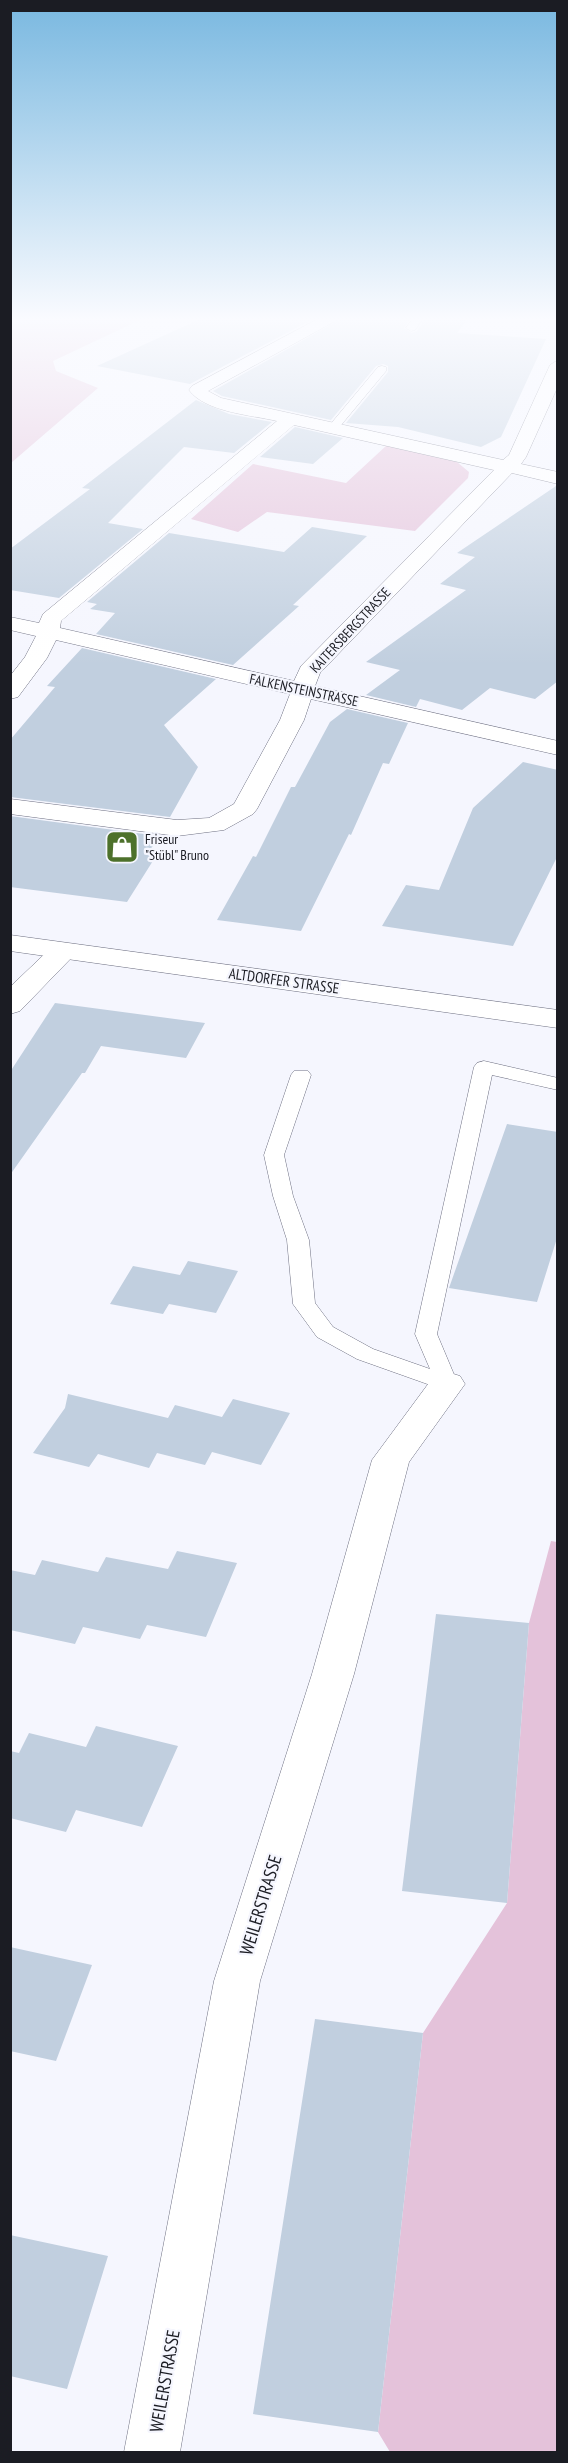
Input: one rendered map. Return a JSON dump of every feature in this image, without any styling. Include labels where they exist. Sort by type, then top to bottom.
[{"type":"street","points":[[10,692],[45,646],[51,619],[270,435]]},
{"type":"street","points":[[365,435],[558,478]]},
{"type":"street","name":"KAITERSBERGSTRASSE","points":[[10,806],[177,828],[215,825],[244,809],[292,720],[309,671],[517,457],[527,435]]},
{"type":"street","name":"FALKENSTEINSTRASSE","points":[[10,623],[558,748]]},
{"type":"street","name":"ALTDORFER STRASSE","points":[[10,943],[558,1019]]},
{"type":"street","points":[[10,1005],[37,975],[64,951]]},
{"type":"street","name":"WEILERSTRASSE","points":[[152,2452],[237,1981],[333,1674],[391,1460],[447,1384]]},
{"type":"lane","points":[[447,1384],[426,1334],[484,1067],[558,1084]]},
{"type":"lane","points":[[302,1076],[274,1155],[282,1196],[298,1240],[304,1304],[325,1332],[365,1354],[447,1384]]},
{"type":"shaded area","points":[[11,435],[44,435],[11,463]]},
{"type":"shaded area","points":[[387,445],[457,462],[469,472],[468,478],[415,531],[267,512],[238,532],[191,519],[253,464],[346,483]]},
{"type":"shaded area","points":[[551,1541],[557,1542],[557,2452],[390,2452],[378,2432],[423,2033],[507,1903],[529,1623]]},
{"type":"building","points":[[151,435],[256,435],[234,453],[184,447],[108,523],[143,529],[59,598],[10,590],[10,549],[90,489],[82,488]]},
{"type":"building","points":[[286,435],[330,435],[343,438],[313,464],[260,457]]},
{"type":"building","points":[[431,435],[502,435],[481,447]]},
{"type":"building","points":[[556,486],[558,681],[535,699],[490,688],[462,710],[420,699],[416,707],[366,695],[400,670],[366,662],[466,590],[440,584],[475,557],[457,553]]},
{"type":"building","points":[[312,527],[367,536],[293,605],[299,606],[233,665],[96,634],[115,613],[90,609],[97,604],[87,602],[169,533],[284,552]]},
{"type":"building","points":[[82,648],[216,679],[164,725],[198,767],[170,817],[10,797],[10,740],[55,687],[47,686]]},
{"type":"building","points":[[347,709],[408,723],[389,764],[383,763],[351,835],[349,834],[301,931],[217,920],[253,856],[256,857],[291,787],[295,787],[330,722]]},
{"type":"building","points":[[523,762],[558,770],[558,855],[513,946],[382,926],[406,885],[439,890],[473,808]]},
{"type":"building","points":[[10,816],[159,836],[147,855],[156,856],[127,902],[10,887]]},
{"type":"building","points":[[55,1003],[205,1023],[186,1058],[101,1046],[85,1073],[82,1073],[10,1175],[10,1072]]},
{"type":"building","points":[[507,1124],[558,1132],[558,1235],[537,1302],[449,1288]]},
{"type":"building","points":[[188,1261],[238,1271],[216,1313],[169,1304],[163,1314],[110,1304],[133,1266],[180,1275]]},
{"type":"building","points":[[68,1394],[168,1418],[175,1405],[222,1417],[233,1399],[290,1413],[261,1465],[212,1452],[205,1465],[157,1453],[149,1468],[98,1454],[89,1467],[33,1453],[65,1408]]},
{"type":"building","points":[[177,1551],[237,1563],[206,1637],[147,1625],[140,1639],[83,1627],[75,1644],[10,1630],[10,1570],[35,1575],[42,1560],[98,1572],[106,1557],[168,1569]]},
{"type":"building","points":[[436,1614],[529,1623],[507,1903],[402,1891]]},
{"type":"building","points":[[96,1726],[178,1746],[142,1827],[76,1810],[66,1832],[10,1818],[10,1751],[19,1753],[29,1733],[86,1747]]},
{"type":"building","points":[[10,1947],[92,1965],[56,2061],[10,2051]]},
{"type":"building","points":[[315,2019],[423,2033],[378,2432],[253,2414]]},
{"type":"building","points":[[10,2235],[108,2256],[67,2389],[10,2376]]},
{"type":"place","name":"Friseur \"Stübl\" Bruno","points":[[122,847]]}]
